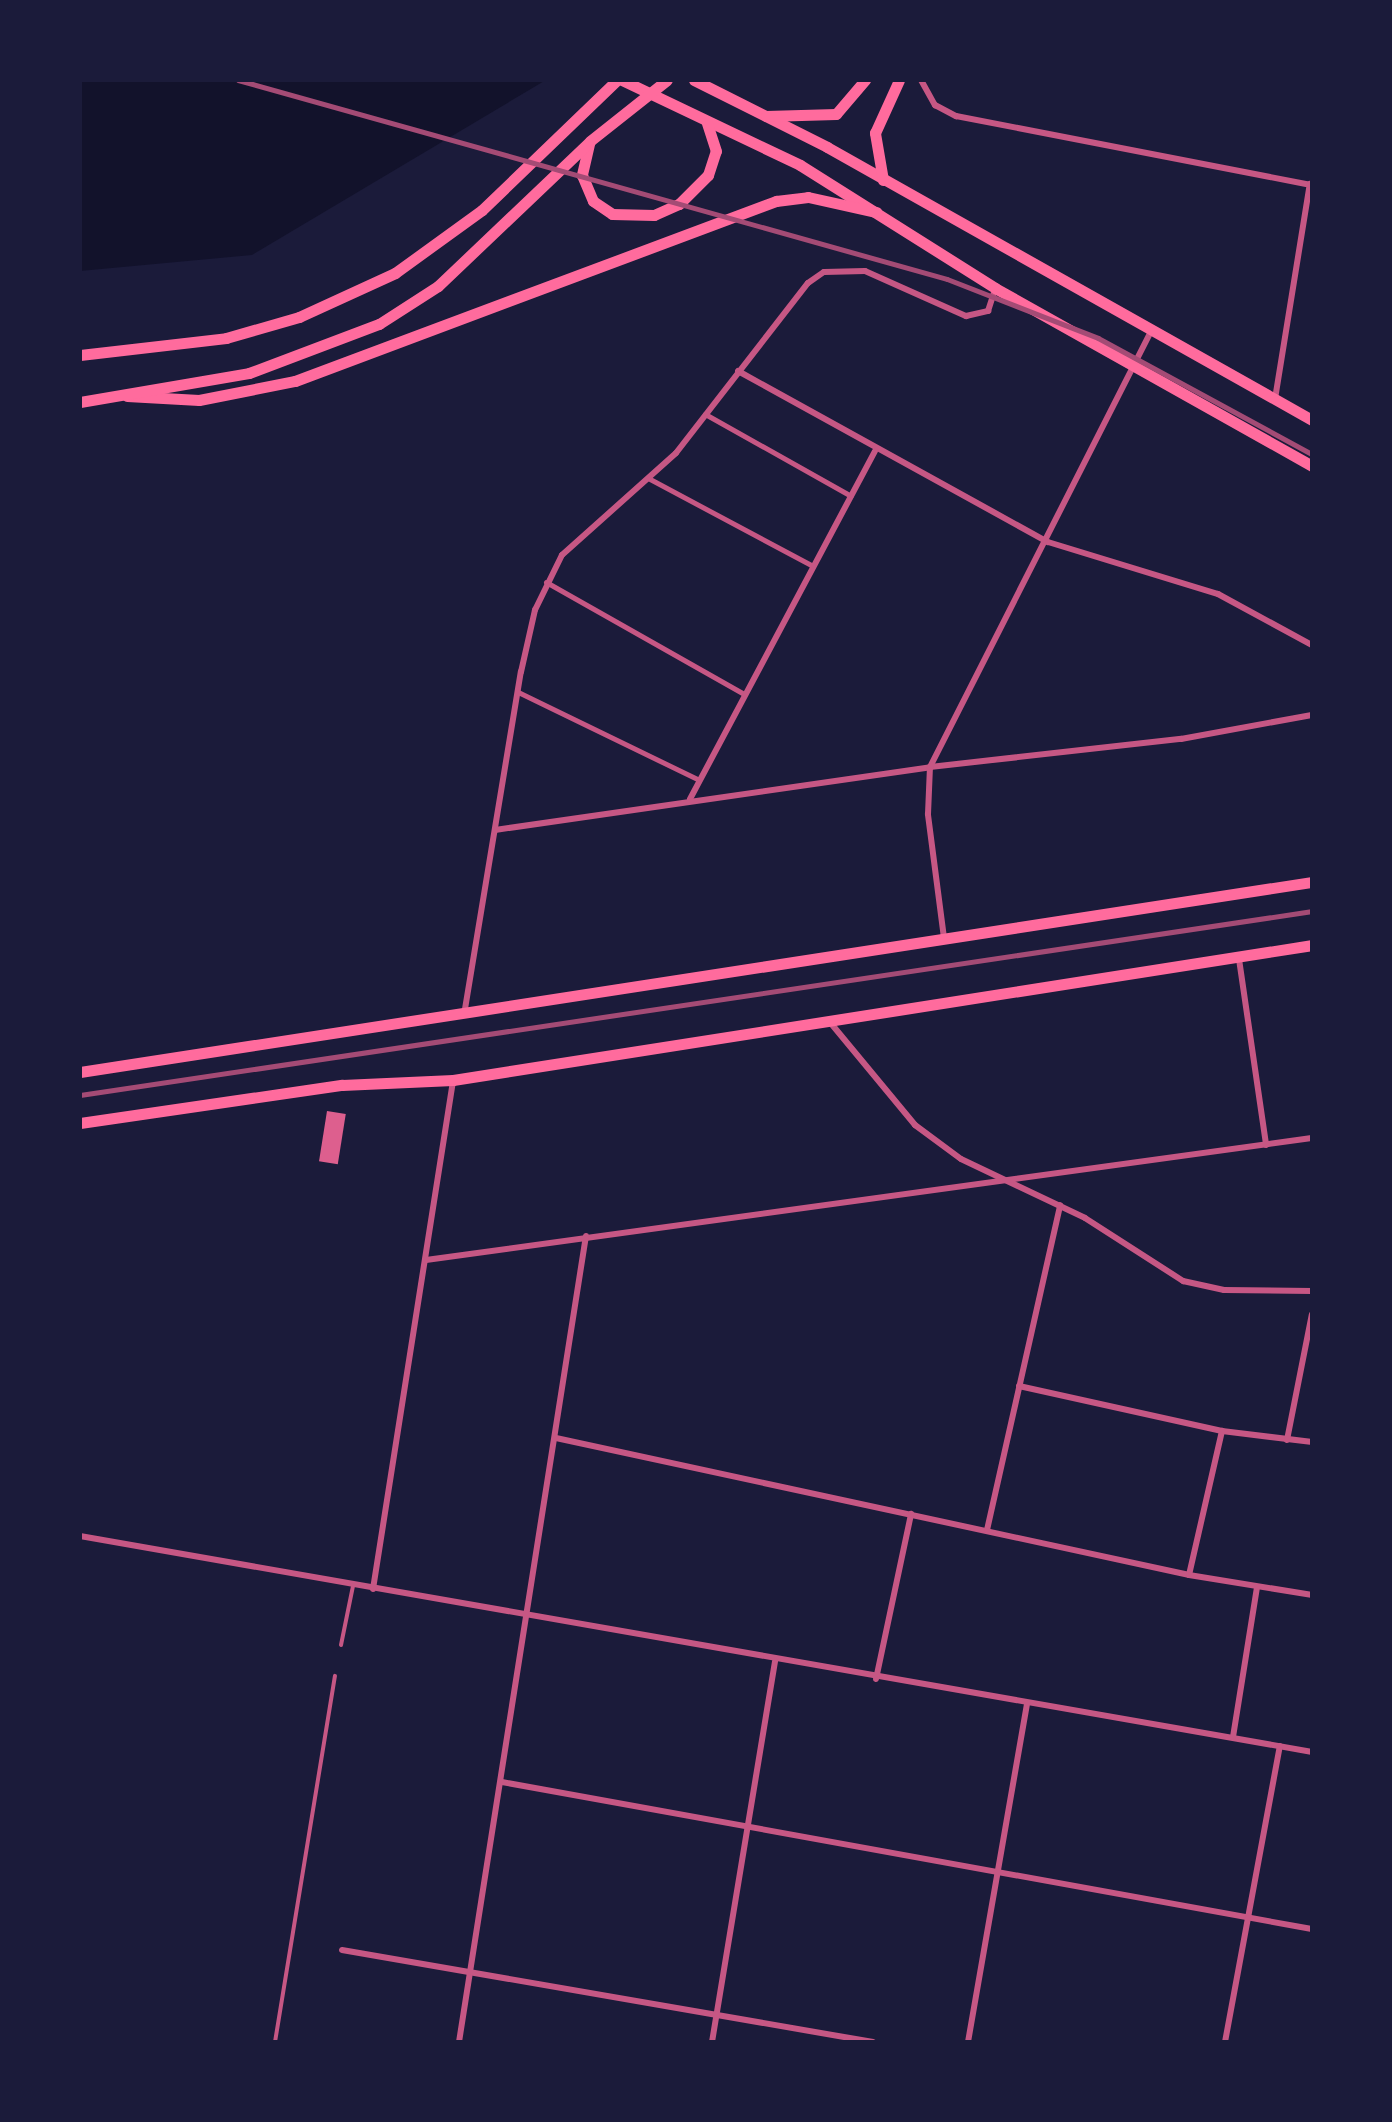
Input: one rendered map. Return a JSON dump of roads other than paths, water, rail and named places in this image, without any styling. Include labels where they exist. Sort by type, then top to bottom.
[{"type":"main road","points":[[80,355],[226,338],[300,317],[396,274],[482,210],[620,80],[800,165],[995,288],[1312,466]]},
{"type":"main road","points":[[80,402],[266,368],[378,324],[438,286],[590,141],[668,80]]},
{"type":"main road","points":[[694,80],[883,180],[1312,420]]},
{"type":"main road","points":[[766,116],[836,114],[865,80]]},
{"type":"main road","points":[[883,180],[875,133],[899,80]]},
{"type":"main road","points":[[590,141],[582,175],[592,201],[612,214],[654,214],[680,204],[708,176],[716,150],[707,123]]},
{"type":"main road","points":[[127,396],[198,400],[295,382],[776,201],[808,197],[876,212]]},
{"type":"main road","points":[[80,1072],[466,1009],[1312,882]]},
{"type":"main road","points":[[80,1123],[342,1085],[453,1080],[1312,945]]},
{"type":"street","points":[[921,80],[935,105],[956,116],[1311,184],[1275,399]]},
{"type":"street","points":[[466,1009],[518,692],[546,582],[578,535],[676,453],[808,283],[836,268],[864,271],[966,316],[988,311],[995,288]]},
{"type":"street","points":[[944,939],[928,814],[930,767],[1136,368],[1150,332]]},
{"type":"street","points":[[738,371],[874,451],[1048,542],[1218,594],[1312,645]]},
{"type":"street","points":[[704,414],[851,496]]},
{"type":"street","points":[[689,800],[874,451]]},
{"type":"street","points":[[647,478],[813,566]]},
{"type":"street","points":[[546,582],[744,694]]},
{"type":"street","points":[[518,692],[698,780]]},
{"type":"street","points":[[495,830],[930,767],[1180,739],[1312,716]]},
{"type":"street","points":[[1238,958],[1266,1145]]},
{"type":"street","points":[[828,1020],[916,1125],[961,1160],[1060,1205],[1183,1281],[1224,1290],[1312,1291]]},
{"type":"street","points":[[373,1589],[453,1080]]},
{"type":"street","points":[[426,1260],[1312,1138]]},
{"type":"street","points":[[987,1530],[1060,1205]]},
{"type":"street","points":[[458,2042],[586,1236]]},
{"type":"street","points":[[1287,1440],[1312,1314]]},
{"type":"street","points":[[1019,1386],[1222,1430],[1312,1442]]},
{"type":"street","points":[[1189,1575],[1222,1430]]},
{"type":"street","points":[[556,1438],[1189,1575],[1312,1595]]},
{"type":"street","points":[[876,1679],[911,1514]]},
{"type":"street","points":[[80,1536],[876,1679],[1312,1752]]},
{"type":"street","points":[[1233,1737],[1257,1587]]},
{"type":"street","points":[[712,2042],[775,1661]]},
{"type":"street","points":[[968,2042],[1027,1703]]},
{"type":"street","points":[[1225,2042],[1280,1746]]},
{"type":"street","points":[[502,1782],[1312,1929]]},
{"type":"street","points":[[342,1950],[872,2042]]},
{"type":"lane","points":[[342,1645],[352,1586]]},
{"type":"lane","points":[[275,2042],[336,1676]]},
{"type":"railway","points":[[238,80],[947,279],[1098,338],[1312,454]]},
{"type":"railway","points":[[80,1095],[1312,911]]}]
